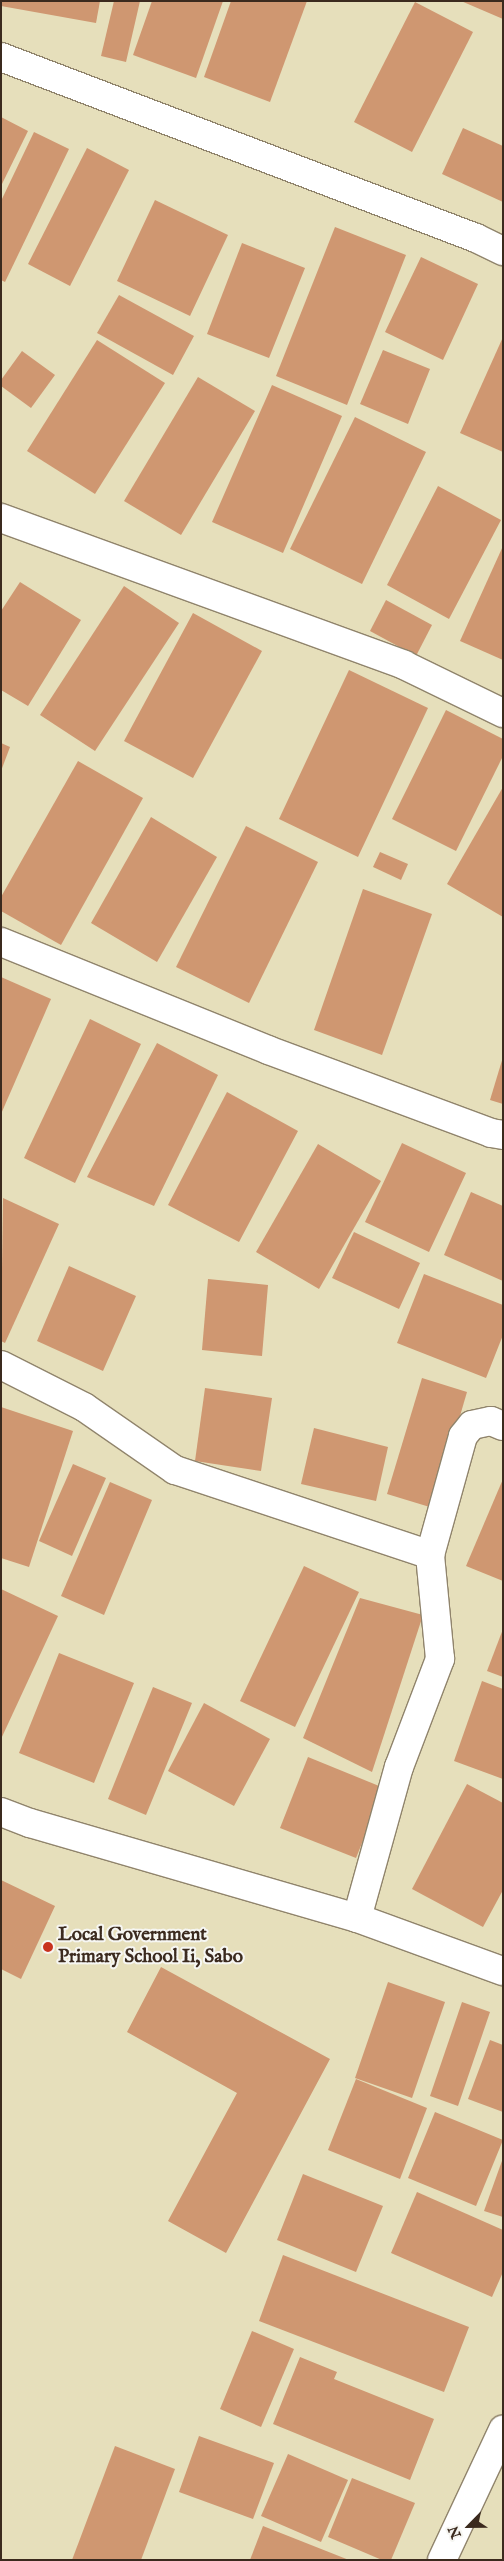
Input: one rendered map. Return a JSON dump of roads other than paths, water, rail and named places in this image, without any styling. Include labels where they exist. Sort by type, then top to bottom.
[{"type":"street","points":[[1,57],[476,238],[503,251]]},
{"type":"street","points":[[1,518],[404,665],[503,713]]},
{"type":"street","points":[[1,942],[268,1050],[491,1133],[503,1135]]},
{"type":"street","points":[[1,1365],[84,1407],[175,1470],[430,1555]]},
{"type":"street","points":[[357,1918],[398,1767],[440,1659],[430,1555],[463,1436],[472,1425],[491,1421],[503,1426]]},
{"type":"street","points":[[1,1812],[30,1823],[357,1918],[503,1971]]},
{"type":"street","points":[[442,2560],[503,2430]]},
{"type":"place","name":"Local Government Primary School Ii, Sabo","points":[[48,1947]]}]
